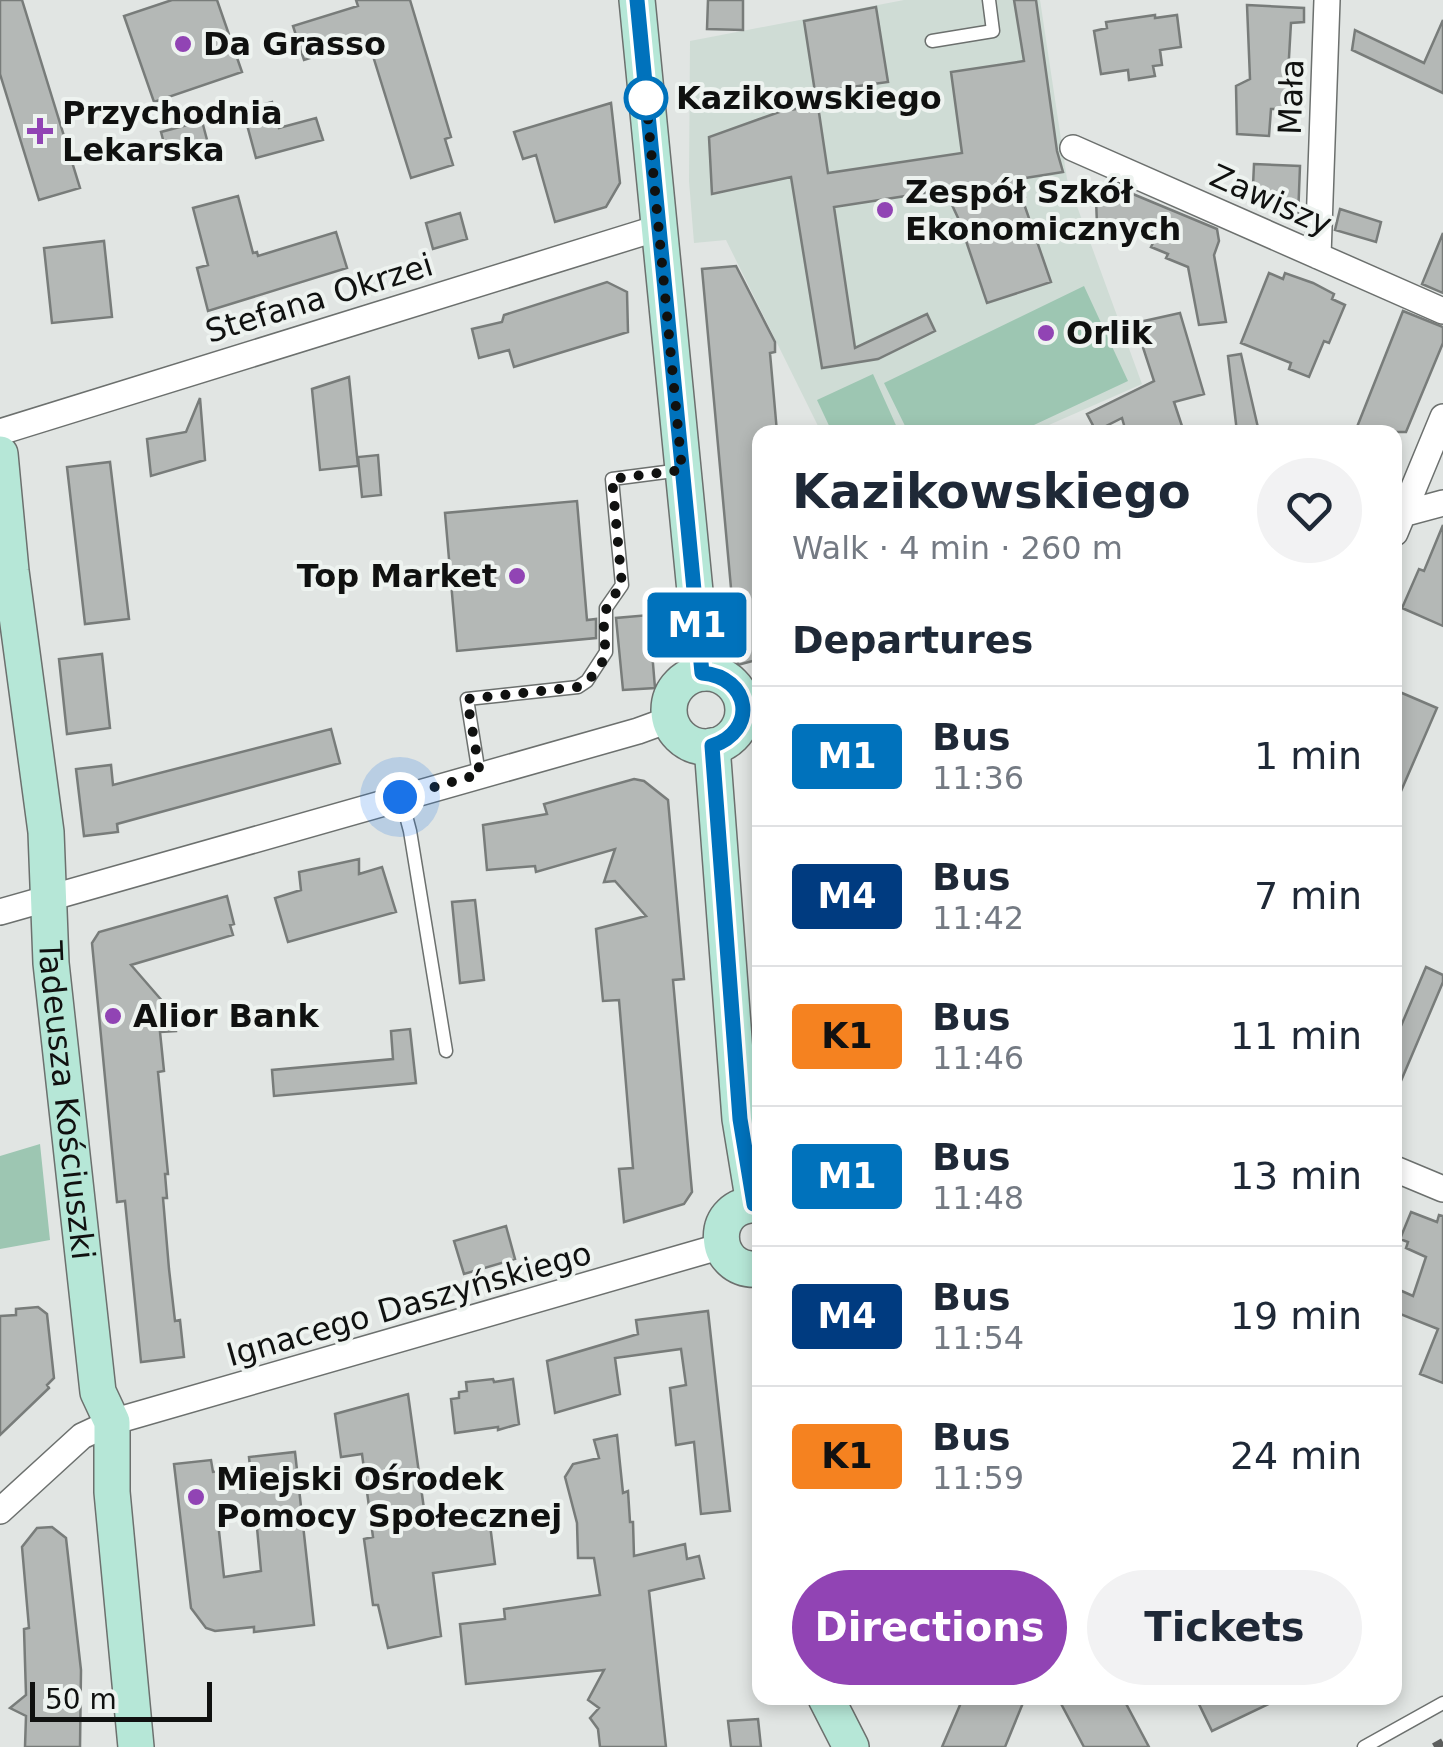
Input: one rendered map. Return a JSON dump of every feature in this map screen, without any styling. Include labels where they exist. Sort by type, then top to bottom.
[{"type":"street","points":[[637,0],[702,673]]},
{"type":"street","name":"Mała","points":[[1318,256],[1327,0]]},
{"type":"street","name":"Zawiszy","points":[[1074,148],[1443,310]]},
{"type":"street","name":"Stefana Okrzei","points":[[0,432],[658,228]]},
{"type":"street","points":[[1402,512],[1443,416]]},
{"type":"street","name":"Tadeusza Kościuszki","points":[[0,454],[11,571],[46,832],[51,963],[98,1392],[112,1422],[112,1492],[136,1747]]},
{"type":"street","points":[[1402,519],[1443,502]]},
{"type":"street","points":[[702,673],[729,680],[751,697],[740,724],[724,742],[712,746],[690,743],[671,719],[670,706],[679,686],[702,673]]},
{"type":"street","points":[[0,912],[671,719]]},
{"type":"street","points":[[712,746],[740,1119],[752,1179]]},
{"type":"street","points":[[1402,1172],[1443,1189]]},
{"type":"street","points":[[752,1204],[744,1205],[727,1217],[722,1226],[722,1246],[733,1262],[752,1274]]},
{"type":"street","name":"Ignacego Daszyńskiego","points":[[0,1511],[82,1436],[112,1422],[722,1246]]},
{"type":"street","points":[[830,1705],[851,1747]]},
{"type":"lane","points":[[932,41],[993,32],[989,0]]},
{"type":"lane","points":[[480,774],[467,699],[578,687],[601,664],[606,652],[606,608],[622,585],[612,479],[682,470]]},
{"type":"lane","points":[[400,797],[410,831],[446,1051]]},
{"type":"lane","points":[[1364,1747],[1443,1703]]},
{"type":"shaded area","name":"Zespół Szkół Ekonomicznych","points":[[904,0],[1040,0],[1067,179],[1142,384],[1049,425],[818,425],[726,240],[694,243],[689,181],[690,41]]},
{"type":"green space","name":"Orlik","points":[[1084,286],[1128,381],[1034,425],[905,425],[884,383]]},
{"type":"green space","points":[[873,374],[896,425],[829,425],[817,400]]},
{"type":"green space","points":[[40,1144],[50,1240],[0,1249],[0,1156]]},
{"type":"building","name":"Przychodnia Lekarska","points":[[0,0],[22,0],[80,188],[39,200],[0,74]]},
{"type":"building","name":"Da Grasso","points":[[172,0],[217,0],[242,72],[154,102],[124,16]]},
{"type":"building","points":[[356,0],[410,0],[451,137],[445,139],[453,165],[411,178],[368,40],[304,60],[293,26],[358,6]]},
{"type":"building","points":[[708,0],[743,0],[743,30],[707,29]]},
{"type":"building","points":[[1014,0],[1036,0],[1063,172],[1019,179],[1051,282],[987,303],[945,190],[834,207],[855,348],[927,314],[935,331],[878,359],[822,368],[791,177],[712,194],[709,137],[782,111],[818,106],[828,173],[962,153],[951,72],[1024,61]]},
{"type":"building","points":[[1247,5],[1304,8],[1304,22],[1291,23],[1286,109],[1271,109],[1269,136],[1237,134],[1236,86],[1250,79]]},
{"type":"building","points":[[876,7],[888,82],[815,92],[804,21]]},
{"type":"building","points":[[1177,15],[1181,47],[1160,50],[1162,65],[1153,66],[1155,76],[1129,80],[1128,70],[1101,74],[1094,31],[1107,28],[1106,22]]},
{"type":"building","points":[[1443,20],[1443,93],[1352,50],[1355,30],[1424,63]]},
{"type":"building","points":[[272,102],[279,128],[316,118],[323,140],[256,158],[243,110]]},
{"type":"building","points":[[611,103],[620,183],[606,207],[555,222],[536,155],[523,159],[514,132]]},
{"type":"building","points":[[202,121],[210,151],[169,162],[161,132]]},
{"type":"building","points":[[1254,164],[1300,166],[1298,218],[1263,203],[1264,191],[1253,186]]},
{"type":"building","points":[[1116,187],[1217,229],[1219,241],[1214,255],[1226,322],[1199,325],[1188,267],[1151,247],[1154,241],[1147,238],[1149,223],[1097,225],[1096,199],[1117,198]]},
{"type":"building","points":[[238,196],[253,253],[258,256],[336,232],[347,268],[208,311],[197,268],[208,265],[193,208]]},
{"type":"building","points":[[1340,209],[1381,222],[1376,242],[1335,230]]},
{"type":"building","points":[[460,213],[467,239],[433,249],[426,223]]},
{"type":"building","points":[[1443,233],[1443,293],[1422,284]]},
{"type":"building","points":[[104,241],[112,317],[52,323],[44,248]]},
{"type":"building","points":[[736,266],[775,342],[775,352],[770,353],[776,425],[752,425],[752,661],[738,665],[702,269]]},
{"type":"building","points":[[1269,273],[1283,279],[1285,273],[1313,283],[1345,305],[1309,377],[1289,369],[1291,363],[1241,343]]},
{"type":"building","points":[[607,282],[627,292],[628,332],[514,367],[509,350],[479,358],[472,329],[502,322],[504,315]]},
{"type":"building","points":[[1403,311],[1443,327],[1443,343],[1406,432],[1402,432],[1402,425],[1358,425]]},
{"type":"building","points":[[1180,313],[1204,394],[1174,402],[1182,425],[1124,425],[1122,418],[1108,425],[1093,425],[1087,414],[1154,381],[1135,323]]},
{"type":"building","points":[[1241,354],[1257,425],[1236,425],[1228,356]]},
{"type":"building","points":[[349,377],[358,466],[320,470],[312,389]]},
{"type":"building","points":[[200,398],[205,460],[151,476],[147,439],[186,432]]},
{"type":"building","points":[[378,455],[381,495],[362,497],[358,457]]},
{"type":"building","points":[[110,462],[129,619],[85,624],[67,467]]},
{"type":"building","name":"Top Market","points":[[577,501],[587,620],[596,619],[596,638],[457,651],[445,513]]},
{"type":"building","points":[[1443,525],[1443,626],[1402,608],[1419,569],[1424,571]]},
{"type":"building","points":[[649,615],[655,688],[623,690],[616,618]]},
{"type":"building","points":[[102,654],[110,728],[67,734],[59,659]]},
{"type":"building","points":[[1402,693],[1437,708],[1402,789]]},
{"type":"building","points":[[331,729],[340,763],[117,824],[118,832],[84,836],[76,769],[111,765],[113,785]]},
{"type":"building","points":[[634,779],[644,781],[668,800],[684,979],[673,980],[692,1192],[684,1204],[624,1222],[619,1169],[633,1168],[619,1000],[603,1001],[596,929],[646,916],[615,881],[604,882],[615,849],[536,872],[535,866],[487,870],[483,825],[547,814],[544,804]]},
{"type":"building","points":[[359,859],[359,874],[382,867],[396,912],[288,942],[275,898],[301,890],[299,872]]},
{"type":"building","points":[[227,896],[233,935],[131,965],[164,1003],[175,1001],[176,1031],[160,1032],[164,1071],[158,1072],[168,1174],[167,1198],[163,1198],[169,1269],[184,1357],[141,1362],[125,1201],[117,1202],[92,943],[99,932]]},
{"type":"building","points":[[475,900],[484,980],[460,983],[452,902]]},
{"type":"building","points":[[1426,967],[1443,975],[1402,1079],[1402,1024]]},
{"type":"building","points":[[410,1029],[416,1083],[274,1096],[272,1070],[393,1059],[391,1031]]},
{"type":"building","points":[[1411,1212],[1437,1222],[1439,1215],[1443,1216],[1443,1383],[1420,1374],[1438,1329],[1402,1315],[1402,1291],[1413,1296],[1426,1257],[1406,1248],[1408,1242],[1402,1240]]},
{"type":"building","points":[[506,1226],[515,1259],[464,1274],[454,1241]]},
{"type":"building","points":[[38,1307],[47,1314],[54,1378],[47,1385],[49,1388],[0,1435],[0,1316],[16,1315],[16,1309]]},
{"type":"building","points":[[708,1311],[730,1511],[701,1514],[694,1442],[676,1445],[670,1388],[686,1385],[681,1349],[615,1358],[620,1394],[555,1413],[547,1361],[638,1334],[636,1320]]},
{"type":"building","points":[[513,1379],[519,1424],[498,1430],[455,1433],[451,1399],[467,1391],[466,1382]]},
{"type":"building","points":[[408,1394],[425,1516],[488,1509],[495,1564],[433,1573],[441,1636],[388,1648],[378,1605],[373,1605],[364,1539],[373,1537],[362,1454],[341,1457],[335,1414]]},
{"type":"building","points":[[617,1435],[623,1493],[628,1491],[633,1522],[634,1556],[685,1544],[687,1559],[699,1556],[704,1578],[649,1591],[666,1747],[600,1747],[598,1729],[590,1718],[599,1708],[588,1700],[604,1670],[466,1684],[460,1624],[505,1619],[504,1609],[600,1595],[594,1558],[578,1558],[577,1523],[565,1477],[573,1464],[599,1458],[594,1440]]},
{"type":"building","points":[[295,1452],[314,1625],[254,1632],[254,1627],[215,1631],[206,1628],[191,1608],[174,1464],[211,1460],[213,1472],[250,1468],[249,1457]],"holes":[[[256,1517],[261,1571],[224,1577],[218,1522]]]},
{"type":"building","points":[[52,1527],[66,1538],[81,1670],[80,1747],[25,1747],[26,1716],[10,1708],[26,1695],[24,1629],[29,1628],[22,1547],[37,1528]]},
{"type":"building","points":[[960,1705],[1022,1705],[1005,1747],[942,1747]]},
{"type":"building","points":[[1062,1705],[1127,1705],[1149,1747],[1084,1747]]},
{"type":"building","points":[[1199,1705],[1266,1705],[1212,1731]]},
{"type":"building","points":[[758,1719],[761,1747],[731,1747],[728,1721]]},
{"type":"railway","points":[[1434,1747],[1443,1742]]},
{"type":"bus line","name":"M1","points":[[637,0],[702,673],[729,680],[742,699],[744,711],[734,734],[712,746],[740,1119],[752,1192]]},
{"type":"place","name":"Da Grasso","points":[[183,44]]},
{"type":"place","name":"Kazikowskiego","points":[[646,98]]},
{"type":"place","name":"Przychodnia Lekarska","points":[[40,131]]},
{"type":"place","name":"Zespół Szkół Ekonomicznych","points":[[885,210]]},
{"type":"place","name":"Orlik","points":[[1046,333]]},
{"type":"place","name":"Top Market","points":[[517,576]]},
{"type":"place","name":"Alior Bank","points":[[113,1016]]},
{"type":"place","name":"Miejski Ośrodek Pomocy Społecznej","points":[[196,1497]]},
{"type":"route","points":[[400,797],[480,774],[467,699],[578,687],[586,682],[606,652],[606,608],[622,585],[612,479],[682,470],[646,98]]}]
